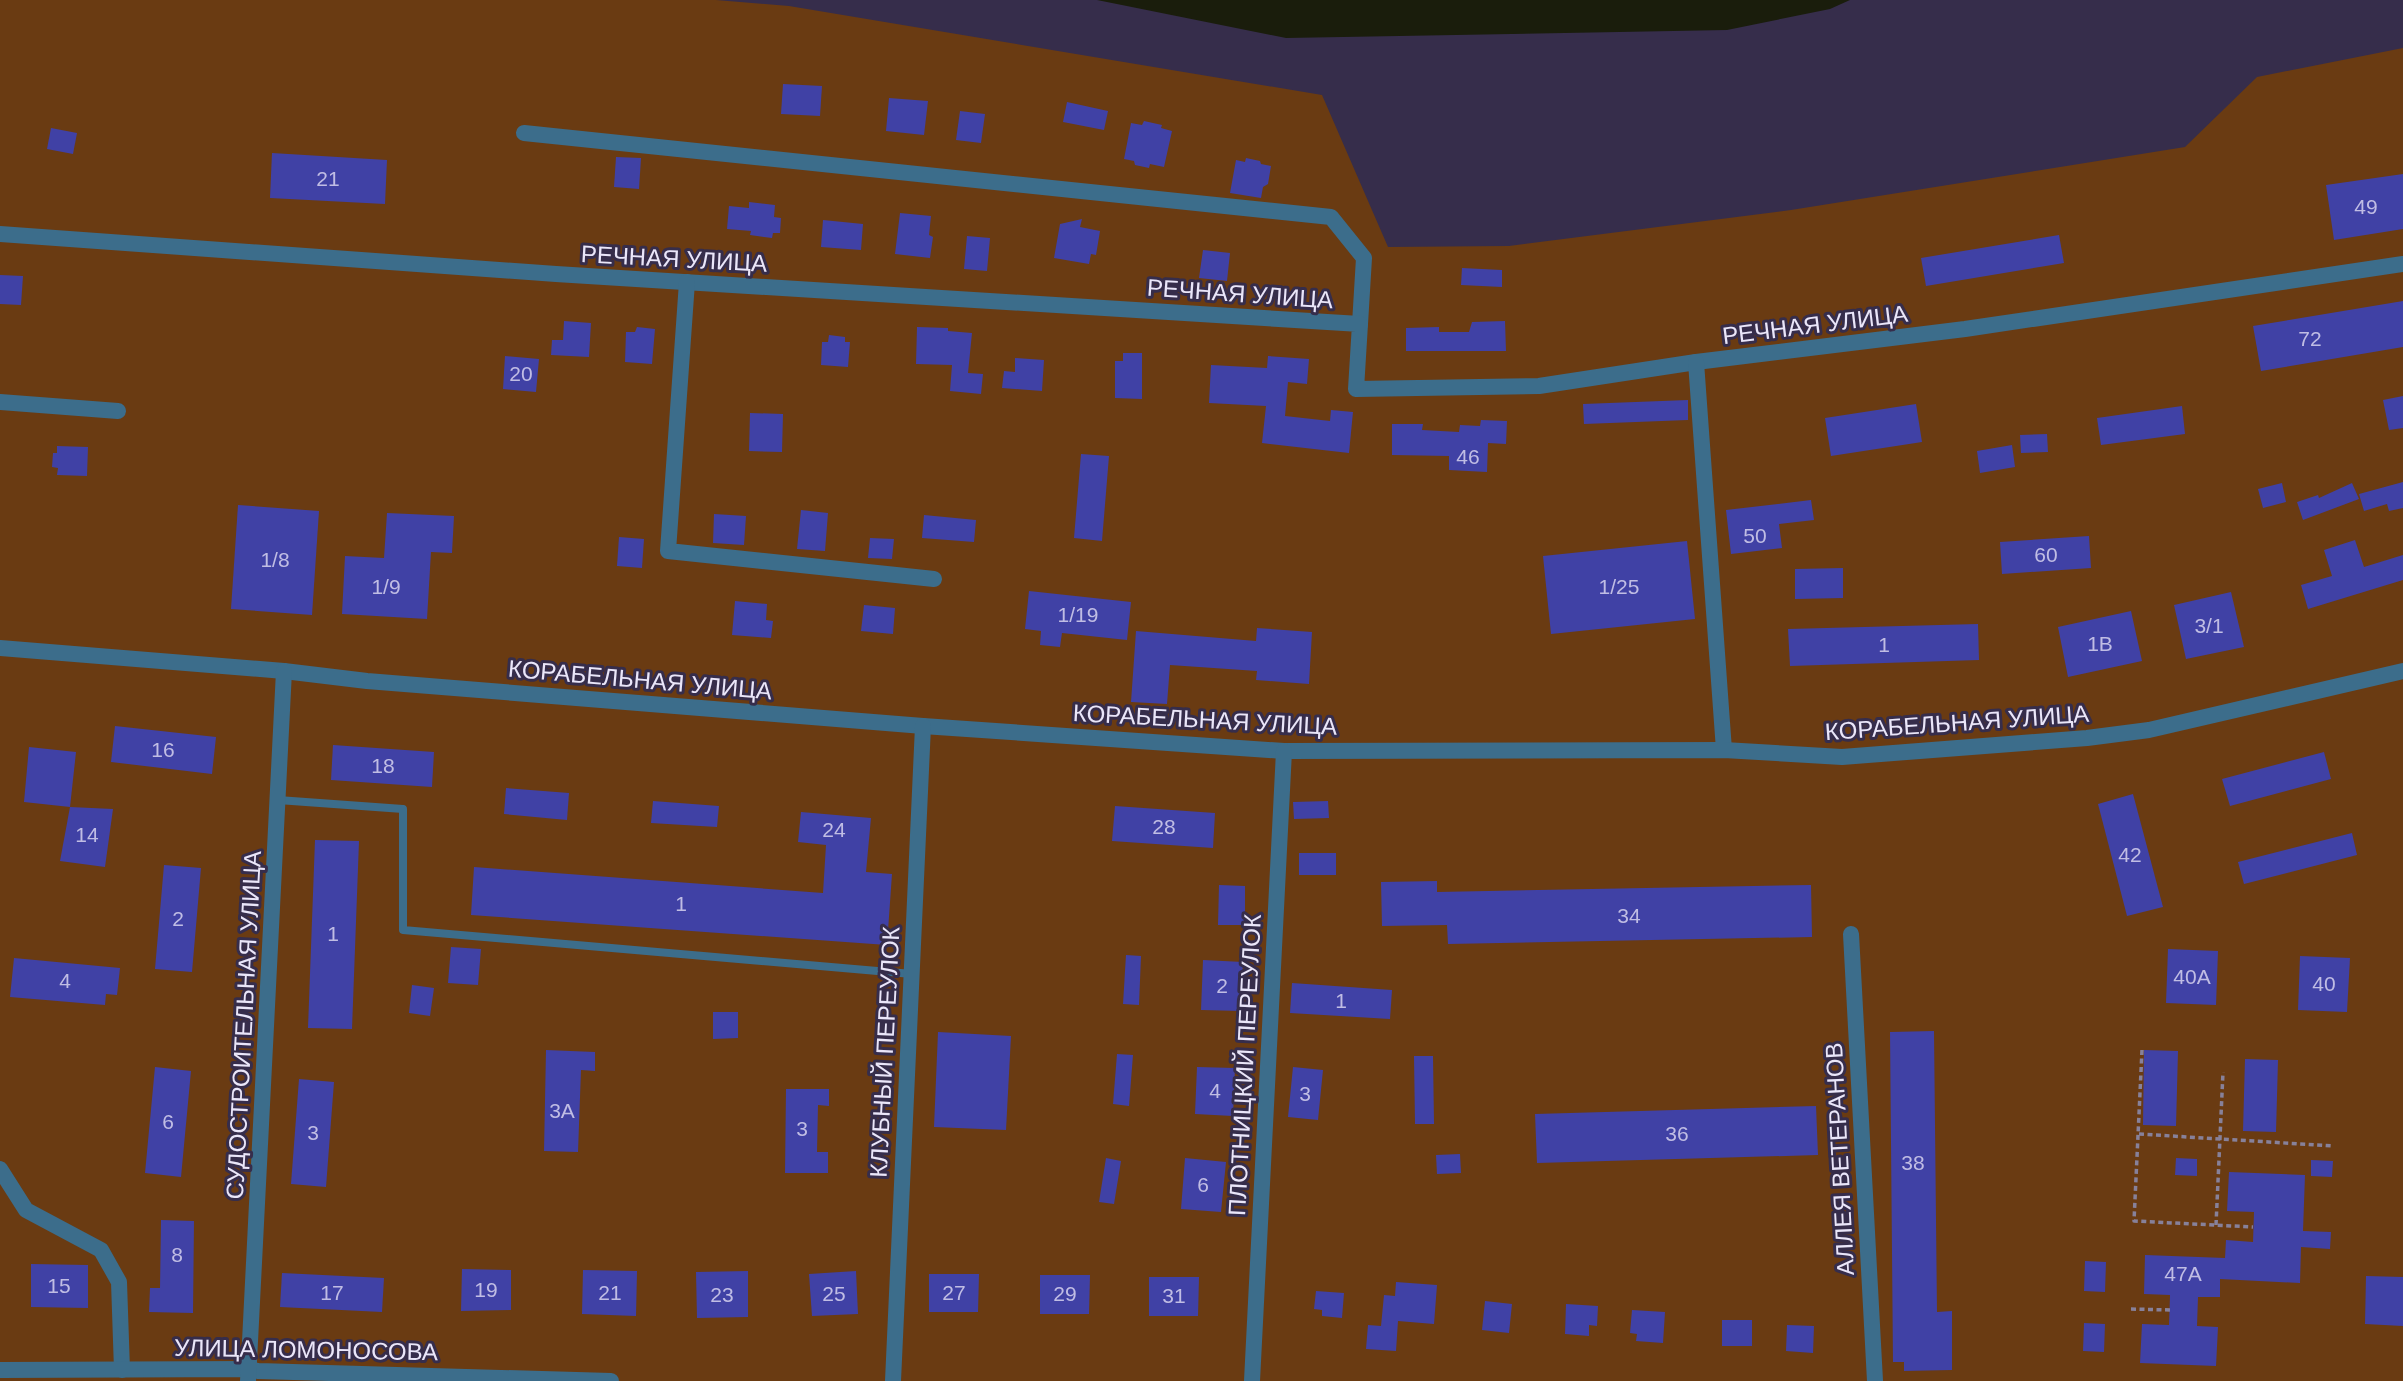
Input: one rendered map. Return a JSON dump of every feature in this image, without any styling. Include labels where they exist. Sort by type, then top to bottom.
[{"type":"street","points":[[524,133],[1331,217],[1364,258],[1360,324]]},
{"type":"street","name":"РЕЧНАЯ УЛИЦА","points":[[0,234],[687,282],[1360,324],[1356,390],[1539,386],[1696,362],[1965,329],[2403,264]]},
{"type":"street","points":[[687,282],[668,551],[934,579]]},
{"type":"street","points":[[1696,362],[1724,750]]},
{"type":"street","points":[[0,402],[118,411]]},
{"type":"street","name":"КОРАБЕЛЬНАЯ УЛИЦА","points":[[0,648],[923,726],[1284,751],[1724,750],[1842,757],[2087,738],[2149,730],[2403,671]]},
{"type":"street","name":"СУДОСТРОИТЕЛЬНАЯ УЛИЦА","points":[[248,1375],[284,671]]},
{"type":"street","name":"КЛУБНЫЙ ПЕРЕУЛОК","points":[[893,1381],[923,726]]},
{"type":"street","name":"ПЛОТНИЦКИЙ ПЕРЕУЛОК","points":[[1252,1381],[1284,751]]},
{"type":"street","name":"АЛЛЕЯ ВЕТЕРАНОВ","points":[[1851,934],[1875,1381]]},
{"type":"street","points":[[0,1169],[26,1210],[101,1250],[120,1282],[122,1370]]},
{"type":"street","name":"УЛИЦА ЛОМОНОСОВА","points":[[0,1370],[122,1370],[248,1375],[258,1371],[611,1381]]},
{"type":"lane","points":[[278,800],[403,809],[403,930],[912,974]]},
{"type":"path","points":[[2142,1050],[2134,1221],[2253,1227]]},
{"type":"path","points":[[2216,1225],[2223,1072]]},
{"type":"path","points":[[2139,1134],[2334,1146]]},
{"type":"path","points":[[2131,1309],[2170,1310]]},
{"type":"shaded area","points":[[0,0],[716,0],[789,6],[1322,95],[1388,247],[1509,246],[1791,210],[2185,147],[2257,77],[2403,48],[2403,1381],[0,1381]]},
{"type":"shaded area","points":[[1097,0],[1850,0],[1830,9],[1727,30],[1286,38]]},
{"type":"building","points":[[783,84],[822,86],[820,116],[781,114]]},
{"type":"building","points":[[889,98],[928,101],[924,135],[886,131]]},
{"type":"building","points":[[1067,102],[1108,111],[1104,130],[1063,122]]},
{"type":"building","points":[[960,111],[985,114],[981,143],[956,140]]},
{"type":"building","points":[[1144,121],[1162,125],[1161,128],[1172,131],[1164,167],[1150,164],[1149,168],[1124,159],[1131,123],[1142,125]]},
{"type":"building","points":[[51,128],[77,133],[73,154],[47,149]]},
{"type":"building","points":[[272,153],[387,160],[385,204],[270,198]]},
{"type":"building","points":[[616,157],[641,158],[639,189],[614,187]]},
{"type":"building","points":[[1246,158],[1271,166],[1268,184],[1263,187],[1261,198],[1230,193],[1236,160],[1245,162]]},
{"type":"building","points":[[2403,174],[2403,229],[2334,240],[2326,185]]},
{"type":"building","points":[[749,202],[775,205],[774,217],[781,218],[780,233],[773,233],[772,238],[750,235],[751,231],[727,229],[729,206],[749,208]]},
{"type":"building","points":[[900,213],[931,216],[929,235],[933,237],[930,258],[895,254]]},
{"type":"building","points":[[1082,219],[1080,227],[1100,231],[1096,255],[1091,254],[1089,264],[1054,258],[1060,224]]},
{"type":"building","points":[[823,220],[863,224],[861,250],[821,247]]},
{"type":"building","points":[[2059,235],[2064,263],[1926,286],[1921,258]]},
{"type":"building","points":[[967,236],[990,238],[987,271],[964,269]]},
{"type":"building","points":[[1203,250],[1230,253],[1227,281],[1199,278]]},
{"type":"building","points":[[1462,268],[1502,270],[1502,287],[1461,285]]},
{"type":"building","points":[[0,275],[23,276],[21,305],[0,304]]},
{"type":"building","points":[[2403,301],[2403,347],[2261,371],[2253,326]]},
{"type":"building","points":[[564,321],[591,323],[589,357],[551,355],[552,340],[563,340]]},
{"type":"building","points":[[1505,321],[1506,351],[1406,351],[1406,328],[1439,327],[1439,332],[1469,332],[1472,322]]},
{"type":"building","points":[[637,327],[655,329],[652,364],[625,362],[626,332],[635,332]]},
{"type":"building","points":[[917,327],[948,328],[948,331],[972,333],[968,373],[983,374],[981,394],[950,391],[952,365],[916,364]]},
{"type":"building","points":[[829,335],[845,337],[845,342],[850,342],[848,367],[821,365],[822,342],[828,342]]},
{"type":"building","points":[[1123,353],[1142,353],[1142,399],[1115,398],[1115,361],[1123,361]]},
{"type":"building","points":[[505,356],[539,359],[536,392],[503,389]]},
{"type":"building","points":[[1268,356],[1309,359],[1307,384],[1288,382],[1285,416],[1330,421],[1331,410],[1353,412],[1349,453],[1262,443],[1266,406],[1209,403],[1211,365],[1267,368]]},
{"type":"building","points":[[1015,358],[1044,360],[1042,391],[1002,388],[1004,371],[1015,372]]},
{"type":"building","points":[[2403,396],[2403,428],[2389,430],[2383,400]]},
{"type":"building","points":[[1688,400],[1688,420],[1584,424],[1583,404]]},
{"type":"building","points":[[1916,404],[1922,442],[1831,456],[1825,418]]},
{"type":"building","points":[[2182,406],[2185,434],[2101,445],[2097,418]]},
{"type":"building","points":[[750,413],[783,414],[782,452],[749,451]]},
{"type":"building","points":[[1481,420],[1507,421],[1506,444],[1488,443],[1487,472],[1449,470],[1449,456],[1392,455],[1392,424],[1423,424],[1422,430],[1459,432],[1460,425],[1480,426]]},
{"type":"building","points":[[2047,434],[2048,452],[2021,453],[2020,435]]},
{"type":"building","points":[[2012,445],[2015,467],[1980,473],[1977,451]]},
{"type":"building","points":[[57,446],[88,447],[87,476],[57,475],[58,468],[52,467],[53,453],[57,453]]},
{"type":"building","points":[[1081,454],[1109,456],[1102,541],[1074,538]]},
{"type":"building","points":[[2403,482],[2403,508],[2389,511],[2387,504],[2364,511],[2359,494]]},
{"type":"building","points":[[2282,483],[2286,502],[2263,508],[2258,489]]},
{"type":"building","points":[[2352,483],[2359,499],[2303,520],[2297,502],[2318,495],[2319,498]]},
{"type":"building","points":[[1811,500],[1814,520],[1779,524],[1782,548],[1731,554],[1726,510]]},
{"type":"building","points":[[238,505],[319,511],[312,615],[231,609]]},
{"type":"building","points":[[801,510],[828,513],[825,551],[797,549]]},
{"type":"building","points":[[387,513],[454,516],[452,553],[431,552],[427,619],[342,614],[345,556],[384,558]]},
{"type":"building","points":[[714,514],[746,516],[744,545],[713,543]]},
{"type":"building","points":[[924,515],[976,520],[974,542],[922,538]]},
{"type":"building","points":[[2089,536],[2091,568],[2002,574],[2000,542]]},
{"type":"building","points":[[619,537],[644,539],[642,568],[617,566]]},
{"type":"building","points":[[870,538],[894,539],[892,559],[868,558]]},
{"type":"building","points":[[2355,540],[2364,567],[2403,555],[2403,580],[2308,609],[2301,585],[2332,576],[2324,550]]},
{"type":"building","points":[[1687,541],[1695,619],[1551,634],[1543,556]]},
{"type":"building","points":[[1843,568],[1843,598],[1795,599],[1795,569]]},
{"type":"building","points":[[1029,591],[1131,602],[1127,640],[1062,633],[1060,647],[1040,645],[1041,631],[1025,629]]},
{"type":"building","points":[[2231,592],[2244,647],[2186,659],[2174,605]]},
{"type":"building","points":[[735,601],[767,604],[766,620],[773,621],[771,638],[732,635]]},
{"type":"building","points":[[864,605],[895,608],[893,634],[861,631]]},
{"type":"building","points":[[2131,611],[2142,661],[2068,677],[2058,627]]},
{"type":"building","points":[[1978,624],[1979,660],[1790,666],[1788,629]]},
{"type":"building","points":[[1257,628],[1312,632],[1309,684],[1256,680],[1257,671],[1170,665],[1167,704],[1131,702],[1136,631],[1256,641]]},
{"type":"building","points":[[115,726],[216,737],[212,774],[111,762]]},
{"type":"building","points":[[333,745],[434,752],[432,787],[331,780]]},
{"type":"building","points":[[29,747],[76,752],[70,807],[24,802]]},
{"type":"building","points":[[2324,752],[2331,779],[2230,806],[2222,779]]},
{"type":"building","points":[[506,788],[569,793],[567,820],[504,814]]},
{"type":"building","points":[[2133,794],[2163,907],[2127,916],[2098,804]]},
{"type":"building","points":[[653,801],[719,806],[717,827],[651,823]]},
{"type":"building","points":[[1328,801],[1329,818],[1294,819],[1293,802]]},
{"type":"building","points":[[1115,806],[1215,813],[1213,848],[1112,841]]},
{"type":"building","points":[[70,807],[113,809],[105,867],[60,861]]},
{"type":"building","points":[[801,812],[871,818],[866,872],[892,874],[887,945],[471,915],[474,867],[823,893],[826,845],[798,842]]},
{"type":"building","points":[[2352,833],[2357,855],[2244,884],[2238,862]]},
{"type":"building","points":[[315,840],[359,841],[352,1029],[308,1028]]},
{"type":"building","points":[[1299,853],[1336,853],[1336,875],[1299,875]]},
{"type":"building","points":[[164,865],[201,868],[192,972],[155,969]]},
{"type":"building","points":[[1437,881],[1437,892],[1811,885],[1812,937],[1448,944],[1447,925],[1382,926],[1381,882]]},
{"type":"building","points":[[1219,885],[1245,886],[1245,925],[1218,925]]},
{"type":"building","points":[[451,947],[481,949],[478,985],[448,983]]},
{"type":"building","points":[[2168,949],[2218,951],[2216,1005],[2166,1003]]},
{"type":"building","points":[[1126,955],[1141,956],[1139,1005],[1123,1004]]},
{"type":"building","points":[[2300,956],[2350,958],[2347,1012],[2298,1010]]},
{"type":"building","points":[[14,958],[120,968],[117,995],[106,994],[105,1005],[10,997]]},
{"type":"building","points":[[1203,960],[1243,962],[1241,1011],[1201,1010]]},
{"type":"building","points":[[1292,983],[1392,990],[1390,1019],[1290,1013]]},
{"type":"building","points":[[412,985],[434,988],[430,1016],[409,1013]]},
{"type":"building","points":[[713,1012],[738,1012],[738,1038],[713,1039]]},
{"type":"building","points":[[1934,1031],[1937,1312],[1952,1311],[1952,1370],[1904,1371],[1904,1362],[1893,1362],[1890,1032]]},
{"type":"building","points":[[938,1032],[1011,1036],[1006,1130],[934,1127]]},
{"type":"building","points":[[546,1050],[595,1052],[595,1071],[581,1070],[578,1152],[544,1151]]},
{"type":"building","points":[[2144,1050],[2178,1051],[2176,1126],[2143,1125]]},
{"type":"building","points":[[1117,1054],[1133,1055],[1129,1106],[1113,1104]]},
{"type":"building","points":[[1414,1056],[1433,1056],[1434,1124],[1415,1124]]},
{"type":"building","points":[[2245,1059],[2278,1060],[2276,1132],[2243,1131]]},
{"type":"building","points":[[155,1067],[191,1071],[181,1177],[145,1173]]},
{"type":"building","points":[[1197,1067],[1235,1068],[1233,1116],[1195,1114]]},
{"type":"building","points":[[1293,1067],[1323,1070],[1318,1120],[1288,1117]]},
{"type":"building","points":[[299,1079],[334,1082],[326,1187],[291,1184]]},
{"type":"building","points":[[786,1089],[829,1089],[829,1106],[818,1105],[817,1152],[828,1152],[828,1173],[785,1173]]},
{"type":"building","points":[[1816,1106],[1818,1155],[1537,1163],[1535,1114]]},
{"type":"building","points":[[1460,1154],[1461,1173],[1437,1174],[1436,1155]]},
{"type":"building","points":[[1106,1158],[1121,1161],[1114,1204],[1099,1202]]},
{"type":"building","points":[[1185,1158],[1226,1162],[1221,1212],[1181,1209]]},
{"type":"building","points":[[2176,1158],[2197,1159],[2197,1176],[2175,1175]]},
{"type":"building","points":[[2311,1160],[2333,1161],[2332,1177],[2311,1176]]},
{"type":"building","points":[[2229,1172],[2305,1175],[2303,1231],[2331,1232],[2330,1249],[2301,1247],[2300,1283],[2220,1279],[2220,1297],[2198,1297],[2197,1326],[2218,1327],[2216,1366],[2140,1363],[2142,1324],[2169,1325],[2170,1295],[2144,1294],[2145,1255],[2225,1258],[2226,1240],[2253,1242],[2254,1212],[2227,1211]]},
{"type":"building","points":[[161,1220],[194,1221],[193,1313],[149,1312],[150,1288],[160,1288]]},
{"type":"building","points":[[2085,1261],[2106,1262],[2105,1292],[2084,1291]]},
{"type":"building","points":[[31,1264],[88,1265],[88,1308],[31,1307]]},
{"type":"building","points":[[462,1269],[511,1270],[511,1310],[461,1311]]},
{"type":"building","points":[[583,1270],[637,1271],[636,1316],[582,1314]]},
{"type":"building","points":[[748,1271],[748,1317],[697,1318],[696,1272]]},
{"type":"building","points":[[856,1271],[858,1314],[812,1316],[809,1274]]},
{"type":"building","points":[[282,1273],[384,1278],[382,1312],[280,1307]]},
{"type":"building","points":[[929,1274],[979,1274],[978,1312],[929,1312]]},
{"type":"building","points":[[1040,1275],[1090,1275],[1089,1314],[1040,1314]]},
{"type":"building","points":[[2366,1276],[2403,1277],[2403,1326],[2365,1324]]},
{"type":"building","points":[[1149,1277],[1199,1277],[1198,1316],[1149,1316]]},
{"type":"building","points":[[1396,1282],[1437,1285],[1434,1324],[1398,1321],[1396,1351],[1366,1349],[1368,1325],[1381,1326],[1384,1295],[1395,1296]]},
{"type":"building","points":[[1316,1291],[1344,1293],[1342,1318],[1322,1316],[1322,1310],[1314,1309]]},
{"type":"building","points":[[1485,1301],[1512,1304],[1509,1333],[1482,1330]]},
{"type":"building","points":[[1566,1304],[1598,1306],[1597,1326],[1589,1325],[1589,1336],[1565,1334]]},
{"type":"building","points":[[1632,1310],[1665,1312],[1663,1343],[1636,1341],[1637,1334],[1630,1333]]},
{"type":"building","points":[[1722,1320],[1752,1320],[1752,1346],[1722,1346]]},
{"type":"building","points":[[2084,1323],[2105,1324],[2104,1352],[2083,1351]]},
{"type":"building","points":[[1787,1325],[1814,1326],[1813,1353],[1786,1351]]}]
